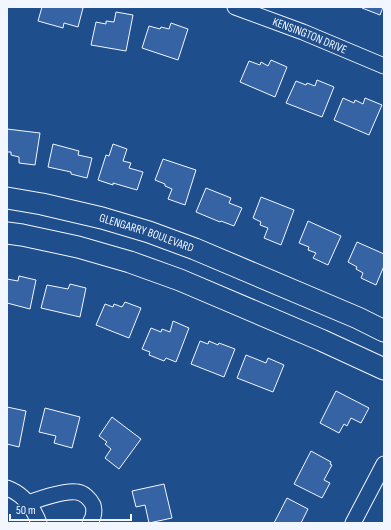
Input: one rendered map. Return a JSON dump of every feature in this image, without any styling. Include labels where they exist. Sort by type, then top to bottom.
[{"type":"street","name":"KENSINGTON DRIVE","points":[[235,7],[304,32],[384,66]]},
{"type":"street","name":"GLENGARRY BOULEVARD","points":[[7,198],[42,204],[102,218],[149,232],[195,249],[358,318],[384,331]]},
{"type":"street","points":[[36,238],[42,204]]},
{"type":"street","points":[[7,233],[78,247],[130,262],[180,280],[321,340],[384,369]]},
{"type":"street","points":[[235,303],[248,272]]},
{"type":"street","points":[[353,523],[384,464]]},
{"type":"street","points":[[7,488],[21,496],[28,503],[36,514],[39,523]]},
{"type":"street","points":[[28,503],[69,492],[77,492],[87,497],[91,502],[94,511],[92,521],[90,523]]},
{"type":"building","points":[[42,7],[83,8],[78,27],[64,23],[63,28],[38,21]]},
{"type":"building","points":[[362,7],[383,7],[380,15]]},
{"type":"building","points":[[116,12],[133,15],[126,51],[91,45],[96,22],[106,24],[106,21],[114,22]]},
{"type":"building","points":[[171,23],[188,29],[178,60],[142,48],[149,26],[160,29],[161,27],[169,29]]},
{"type":"building","points":[[271,60],[287,67],[275,97],[240,82],[249,61],[260,65],[261,62],[268,66]]},
{"type":"building","points":[[317,80],[334,87],[322,117],[286,103],[296,81],[306,85],[307,83],[315,86]]},
{"type":"building","points":[[343,98],[354,103],[355,100],[363,104],[365,98],[382,105],[369,135],[334,120]]},
{"type":"building","points":[[7,129],[40,133],[35,165],[19,163],[19,157],[11,155],[11,152],[7,152]]},
{"type":"building","points":[[53,144],[79,151],[78,155],[92,158],[87,178],[71,174],[71,172],[48,167]]},
{"type":"building","points":[[113,144],[127,149],[123,161],[131,163],[129,168],[143,172],[137,190],[98,180],[106,155],[109,156]]},
{"type":"building","points":[[163,159],[196,170],[185,205],[168,199],[172,189],[155,180]]},
{"type":"building","points":[[206,188],[231,198],[229,203],[242,208],[234,226],[196,212]]},
{"type":"building","points":[[261,197],[294,210],[281,245],[264,238],[268,228],[260,225],[261,222],[253,218]]},
{"type":"building","points":[[308,221],[341,236],[328,265],[313,258],[316,253],[308,250],[309,247],[299,243]]},
{"type":"building","points":[[357,242],[384,254],[384,266],[376,285],[361,278],[363,273],[356,269],[357,267],[348,262]]},
{"type":"building","points":[[19,276],[36,280],[30,309],[7,303],[7,279],[18,281]]},
{"type":"building","points":[[70,284],[86,288],[80,317],[41,308],[47,285],[68,289]]},
{"type":"building","points":[[125,302],[141,308],[129,338],[96,325],[105,304],[113,307],[114,304],[122,307]]},
{"type":"building","points":[[173,321],[189,328],[176,362],[166,358],[164,361],[149,355],[150,352],[142,349],[151,328],[161,332],[162,329],[170,332]]},
{"type":"building","points":[[200,341],[208,344],[209,341],[218,345],[219,343],[235,349],[224,377],[191,364]]},
{"type":"building","points":[[246,355],[266,363],[268,358],[284,365],[273,392],[237,378]]},
{"type":"building","points":[[336,391],[369,408],[361,423],[351,418],[347,426],[344,424],[339,433],[320,423]]},
{"type":"building","points":[[7,407],[26,411],[19,447],[7,444]]},
{"type":"building","points":[[45,408],[80,417],[72,448],[54,443],[56,436],[39,432]]},
{"type":"building","points":[[112,417],[141,439],[119,469],[105,458],[111,449],[105,444],[107,442],[99,436]]},
{"type":"building","points":[[311,451],[331,462],[330,464],[332,465],[324,480],[330,483],[322,498],[294,484]]},
{"type":"building","points":[[164,484],[172,518],[149,523],[145,505],[136,507],[132,491]]},
{"type":"building","points":[[287,498],[308,509],[301,523],[274,523]]}]
